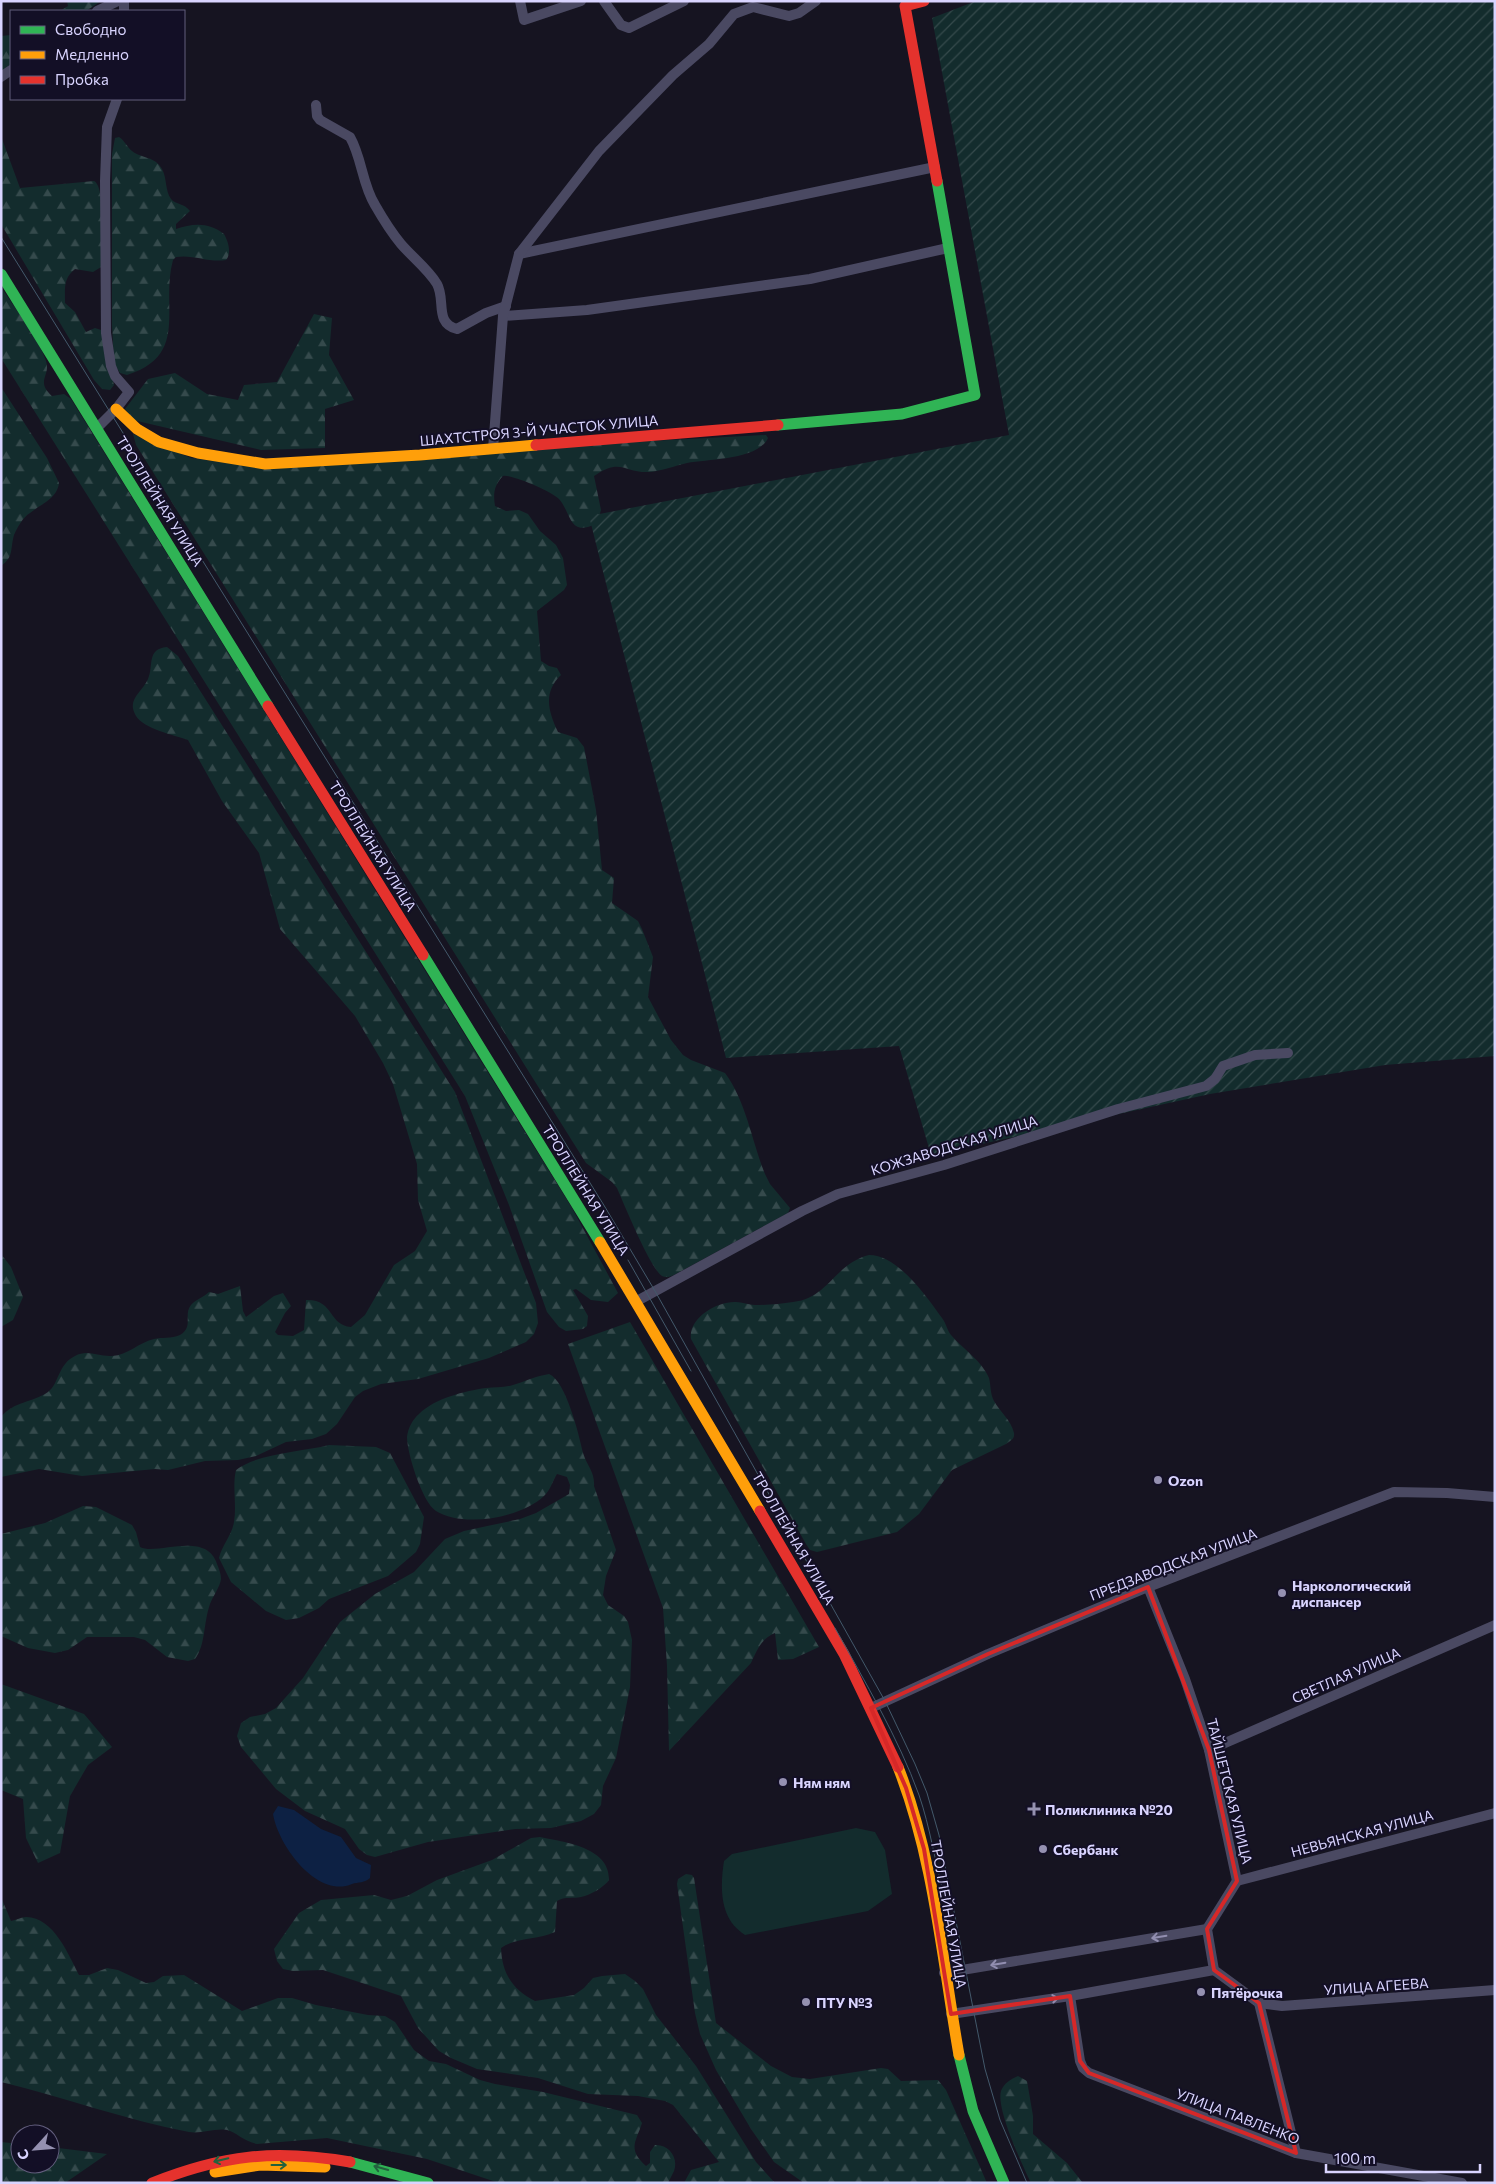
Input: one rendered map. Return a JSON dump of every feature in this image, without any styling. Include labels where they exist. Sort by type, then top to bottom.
[{"type":"street","points":[[99,10],[118,1]]},
{"type":"street","points":[[520,1],[524,20],[581,1]]},
{"type":"street","points":[[604,1],[621,25],[629,28],[684,1]]},
{"type":"street","points":[[493,449],[505,311],[518,254],[599,151],[672,76],[709,44],[734,14],[753,7],[789,16],[799,13],[816,1]]},
{"type":"street","points":[[316,106],[317,116],[320,120],[350,137],[364,182],[374,204],[400,243],[434,279],[441,293],[441,313],[448,325],[458,328],[486,312],[587,310],[810,279],[948,248],[935,167],[904,4],[924,1]]},
{"type":"street","points":[[97,428],[116,409],[129,392],[113,371],[106,333],[105,181],[107,127],[117,100]]},
{"type":"street","points":[[518,254],[935,167]]},
{"type":"street","name":"ШАХТСТРОЯ 3-Й УЧАСТОК УЛИЦА","points":[[116,409],[137,429],[159,442],[198,454],[265,464],[493,449],[902,414],[975,395],[948,248]]},
{"type":"street","name":"ТРОЛЛЕЙНАЯ УЛИЦА","points":[[1,274],[637,1302],[803,1581],[872,1708],[896,1761],[918,1824],[960,2063],[973,2111],[1004,2183]]},
{"type":"street","name":"КОЖЗАВОДСКАЯ УЛИЦА","points":[[637,1302],[832,1196],[944,1164],[1118,1109],[1206,1086],[1215,1078],[1223,1066],[1255,1055],[1288,1053]]},
{"type":"street","name":"ПРЕДЗАВОДСКАЯ УЛИЦА","points":[[872,1708],[988,1654],[1148,1587],[1394,1492],[1448,1493],[1495,1497]]},
{"type":"street","name":"ТАЙШЕТСКАЯ УЛИЦА","points":[[1148,1587],[1185,1679],[1209,1750],[1237,1881],[1207,1929]]},
{"type":"street","name":"СВЕТЛАЯ УЛИЦА","points":[[1209,1750],[1495,1625]]},
{"type":"street","name":"НЕВЬЯНСКАЯ УЛИЦА","points":[[1237,1881],[1495,1813]]},
{"type":"street","points":[[944,1973],[1207,1929],[1214,1970],[1259,2003],[1296,2153]]},
{"type":"street","points":[[951,2014],[1070,1996],[1214,1970]]},
{"type":"street","name":"УЛИЦА АГЕЕВА","points":[[1259,2003],[1282,2006],[1495,1990]]},
{"type":"street","name":"УЛИЦА ПАВЛЕНКО","points":[[1070,1996],[1080,2061],[1082,2068],[1089,2073],[1296,2153],[1462,2183]]},
{"type":"street","points":[[152,2183],[204,2163],[240,2155],[300,2153],[367,2164],[428,2183]]},
{"type":"street","points":[[180,2183],[211,2172],[260,2165],[321,2166],[363,2174],[392,2183]]},
{"type":"highlighted area","points":[[1148,1587],[1209,1750],[1237,1881],[1207,1929],[1214,1970],[1259,2003],[1296,2153],[1089,2073],[1080,2061],[1070,1996],[951,2014],[924,1849],[906,1788],[871,1708],[988,1654]]},
{"type":"green space","points":[[67,1],[101,1],[88,10],[62,10],[68,6]]},
{"type":"green space","points":[[976,1],[1495,1],[1495,1056],[1385,1065],[1210,1094],[931,1155],[899,1046],[726,1058],[589,516],[1009,435],[932,18]]},
{"type":"green space","points":[[10,35],[10,65],[1,72],[1,36]]},
{"type":"green space","points":[[1,136],[20,188],[94,181],[98,186],[102,207],[101,267],[93,272],[75,269],[68,276],[65,303],[75,312],[86,332],[95,328],[101,330],[114,385],[110,390],[102,389],[94,380],[1,224]]},
{"type":"green space","points":[[119,137],[132,151],[159,165],[164,173],[171,199],[190,211],[176,224],[176,229],[195,225],[213,227],[224,234],[229,251],[226,260],[220,261],[182,256],[176,257],[173,260],[170,278],[169,328],[166,342],[159,355],[147,366],[127,375],[120,373],[114,363],[112,325],[112,154],[115,138]]},
{"type":"green space","points":[[1,287],[43,352],[47,366],[44,382],[47,391],[52,396],[64,394],[71,399],[572,1208],[618,1293],[608,1302],[591,1300],[576,1289],[573,1290],[588,1316],[587,1326],[583,1329],[566,1331],[559,1327],[547,1312],[509,1205],[465,1096],[1,358]]},
{"type":"green space","points":[[314,314],[332,318],[329,355],[354,400],[325,409],[325,448],[261,450],[133,420],[125,409],[148,379],[175,373],[207,394],[238,400],[244,385],[277,382]]},
{"type":"green space","points":[[1,387],[47,458],[59,483],[58,489],[52,497],[27,515],[20,523],[14,535],[10,556],[1,566]]},
{"type":"green space","points":[[133,434],[191,458],[270,469],[595,444],[766,435],[768,438],[763,445],[744,455],[687,463],[649,472],[622,467],[603,470],[594,476],[601,510],[597,523],[588,527],[581,528],[576,526],[559,499],[555,496],[532,484],[515,478],[503,476],[496,486],[494,498],[495,506],[506,511],[519,510],[528,514],[540,531],[556,545],[563,558],[567,585],[564,590],[537,611],[541,661],[557,668],[561,675],[555,681],[552,688],[549,702],[550,709],[558,732],[577,738],[584,747],[596,810],[602,870],[614,878],[612,903],[638,921],[653,957],[648,997],[671,1040],[683,1055],[725,1073],[738,1096],[765,1174],[770,1184],[790,1208],[788,1213],[674,1275],[663,1277],[657,1271],[617,1188],[612,1182],[586,1163],[136,445]]},
{"type":"green space","points":[[167,647],[178,656],[455,1092],[536,1303],[538,1323],[534,1334],[526,1342],[489,1358],[418,1379],[381,1384],[363,1391],[355,1397],[337,1424],[326,1434],[312,1439],[286,1442],[256,1456],[238,1460],[205,1461],[168,1470],[155,1469],[82,1476],[39,1469],[1,1477],[1,1417],[17,1405],[48,1392],[65,1364],[75,1356],[84,1353],[107,1356],[118,1355],[157,1338],[180,1335],[188,1325],[188,1313],[193,1303],[209,1292],[218,1294],[240,1286],[243,1311],[246,1317],[274,1296],[283,1293],[291,1306],[275,1332],[278,1335],[293,1336],[304,1330],[306,1300],[322,1304],[338,1322],[351,1327],[365,1315],[394,1265],[415,1251],[427,1231],[418,1200],[417,1164],[393,1084],[383,1063],[355,1016],[280,929],[259,853],[222,801],[188,740],[146,725],[140,721],[133,710],[136,696],[150,674],[153,655],[160,648]]},
{"type":"green space","points":[[1,1254],[11,1267],[23,1297],[13,1320],[1,1327]]},
{"type":"green space","points":[[869,1255],[880,1257],[901,1269],[920,1288],[943,1320],[951,1335],[986,1372],[996,1405],[1013,1428],[1014,1437],[1006,1444],[952,1470],[919,1514],[897,1532],[817,1552],[810,1550],[806,1544],[691,1339],[691,1331],[694,1324],[705,1312],[728,1302],[769,1305],[805,1299],[824,1288],[857,1259]]},
{"type":"green space","points":[[630,1322],[819,1647],[793,1659],[778,1660],[775,1633],[770,1635],[760,1645],[751,1663],[669,1751],[667,1666],[663,1608],[568,1344]]},
{"type":"green space","points":[[549,1374],[561,1387],[571,1409],[583,1453],[592,1473],[594,1486],[616,1550],[606,1576],[603,1595],[608,1605],[624,1616],[628,1622],[632,1640],[630,1687],[616,1758],[603,1786],[601,1805],[594,1814],[581,1821],[551,1828],[515,1829],[428,1842],[375,1857],[367,1855],[359,1849],[345,1829],[305,1811],[276,1789],[241,1747],[237,1736],[241,1723],[250,1717],[265,1714],[276,1708],[303,1678],[340,1622],[375,1594],[414,1572],[445,1539],[464,1531],[520,1519],[536,1513],[569,1494],[570,1485],[567,1477],[557,1474],[544,1496],[534,1504],[521,1510],[507,1515],[476,1520],[447,1516],[436,1511],[426,1498],[412,1465],[408,1444],[407,1437],[413,1421],[433,1404],[460,1393],[510,1386]]},
{"type":"green space","points":[[329,1445],[376,1447],[390,1453],[424,1517],[420,1544],[416,1552],[388,1576],[329,1599],[319,1608],[299,1618],[286,1620],[266,1611],[231,1582],[219,1558],[234,1522],[236,1470],[245,1464],[268,1456]]},
{"type":"green space","points":[[83,1506],[96,1507],[132,1525],[140,1547],[158,1549],[192,1546],[203,1548],[211,1554],[218,1566],[221,1579],[210,1604],[203,1640],[195,1659],[188,1661],[167,1657],[145,1640],[134,1637],[87,1637],[68,1650],[55,1653],[28,1648],[1,1636],[1,1534],[45,1523]]},
{"type":"green space","points":[[1,1684],[84,1714],[112,1747],[88,1765],[70,1796],[60,1853],[38,1863],[26,1838],[23,1799],[1,1790]]},
{"type":"green space","points":[[856,1828],[875,1832],[885,1850],[892,1894],[868,1911],[745,1935],[736,1928],[726,1911],[722,1892],[724,1861],[732,1854]]},
{"type":"green space","points":[[540,1837],[573,1844],[594,1853],[602,1860],[607,1869],[609,1880],[601,1888],[589,1894],[578,1898],[557,1901],[555,1932],[520,1940],[501,1948],[504,1966],[510,1980],[521,1992],[535,2001],[574,1995],[593,1978],[602,1976],[625,1974],[635,1981],[643,1989],[656,2015],[696,2066],[756,2162],[775,2183],[684,2183],[691,2170],[719,2162],[673,2105],[665,2101],[638,2096],[588,2094],[538,2078],[477,2069],[439,2051],[418,2028],[401,1996],[323,1970],[293,1971],[283,1969],[277,1961],[274,1949],[299,1913],[321,1900],[374,1895],[391,1900],[407,1896],[437,1880],[492,1860],[531,1838]]},
{"type":"green space","points":[[686,1874],[692,1875],[694,1878],[716,2023],[771,2066],[792,2077],[810,2079],[881,2068],[888,2069],[901,2081],[938,2080],[946,2090],[987,2183],[804,2183],[774,2162],[751,2129],[716,2070],[700,2034],[695,2013],[677,1884],[678,1879]]},
{"type":"green space","points":[[1,1897],[11,1921],[24,1917],[36,1919],[45,1923],[52,1930],[65,1948],[79,1975],[89,1975],[107,1968],[118,1970],[146,1983],[154,1982],[163,1976],[184,1975],[242,2011],[278,1998],[292,1998],[316,2005],[368,2015],[385,2016],[395,2022],[414,2050],[429,2061],[446,2064],[480,2080],[495,2084],[543,2092],[637,2115],[642,2123],[635,2145],[635,2150],[640,2160],[646,2166],[650,2163],[650,2152],[655,2145],[660,2145],[668,2149],[674,2156],[674,2171],[668,2183],[499,2183],[427,2159],[327,2138],[257,2144],[227,2130],[189,2132],[141,2121],[1,2082]]},
{"type":"green space","points":[[1018,2076],[1027,2081],[1033,2116],[1033,2134],[1067,2163],[1083,2183],[1031,2183],[1011,2137],[1000,2099],[1004,2086]]},
{"type":"green space","points":[[1,2142],[10,2143],[10,2174],[60,2174],[60,2148],[107,2154],[65,2183],[1,2183]]},
{"type":"water","points":[[278,1806],[294,1810],[321,1829],[341,1837],[356,1858],[371,1865],[370,1878],[364,1882],[339,1887],[326,1884],[313,1877],[291,1854],[276,1827],[273,1814]]},
{"type":"tram line","points":[[1,237],[605,1207],[655,1291],[885,1701],[927,1793],[939,1835],[985,2069],[1000,2120],[1027,2183]]},
{"type":"tram line","points":[[628,1260],[691,1371]]},
{"type":"tram line","points":[[835,1628],[880,1710],[911,1773],[926,1819],[944,1895]]},
{"type":"traffic: fast","points":[[778,425],[902,414],[975,395],[937,181]]},
{"type":"traffic: fast","points":[[1,274],[268,706]]},
{"type":"traffic: fast","points":[[423,955],[600,1242]]},
{"type":"traffic: fast","points":[[959,2055],[973,2111],[1004,2183]]},
{"type":"traffic: fast","points":[[350,2162],[428,2183]]},
{"type":"traffic: slow","points":[[116,409],[137,429],[159,442],[198,453],[265,464],[420,455],[536,445]]},
{"type":"traffic: slow","points":[[600,1242],[760,1511]]},
{"type":"traffic: slow","points":[[898,1767],[910,1802],[929,1873],[959,2055]]},
{"type":"traffic: slow","points":[[215,2172],[260,2165],[325,2167]]},
{"type":"traffic: jam","points":[[924,1],[905,6],[937,181]]},
{"type":"traffic: jam","points":[[536,445],[778,425]]},
{"type":"traffic: jam","points":[[268,706],[423,955]]},
{"type":"traffic: jam","points":[[760,1511],[844,1654],[898,1767]]},
{"type":"traffic: jam","points":[[152,2183],[202,2166],[249,2157],[297,2156],[350,2162]]},
{"type":"place","name":"Ozon","points":[[1158,1480]]},
{"type":"place","name":"Наркологический диспансер","points":[[1282,1593]]},
{"type":"place","name":"Ням ням","points":[[783,1782]]},
{"type":"place","name":"Поликлиника №20","points":[[1034,1809]]},
{"type":"place","name":"Сбербанк","points":[[1043,1849]]},
{"type":"place","name":"Пятёрочка","points":[[1201,1992]]},
{"type":"place","name":"ПТУ №3","points":[[806,2002]]}]
